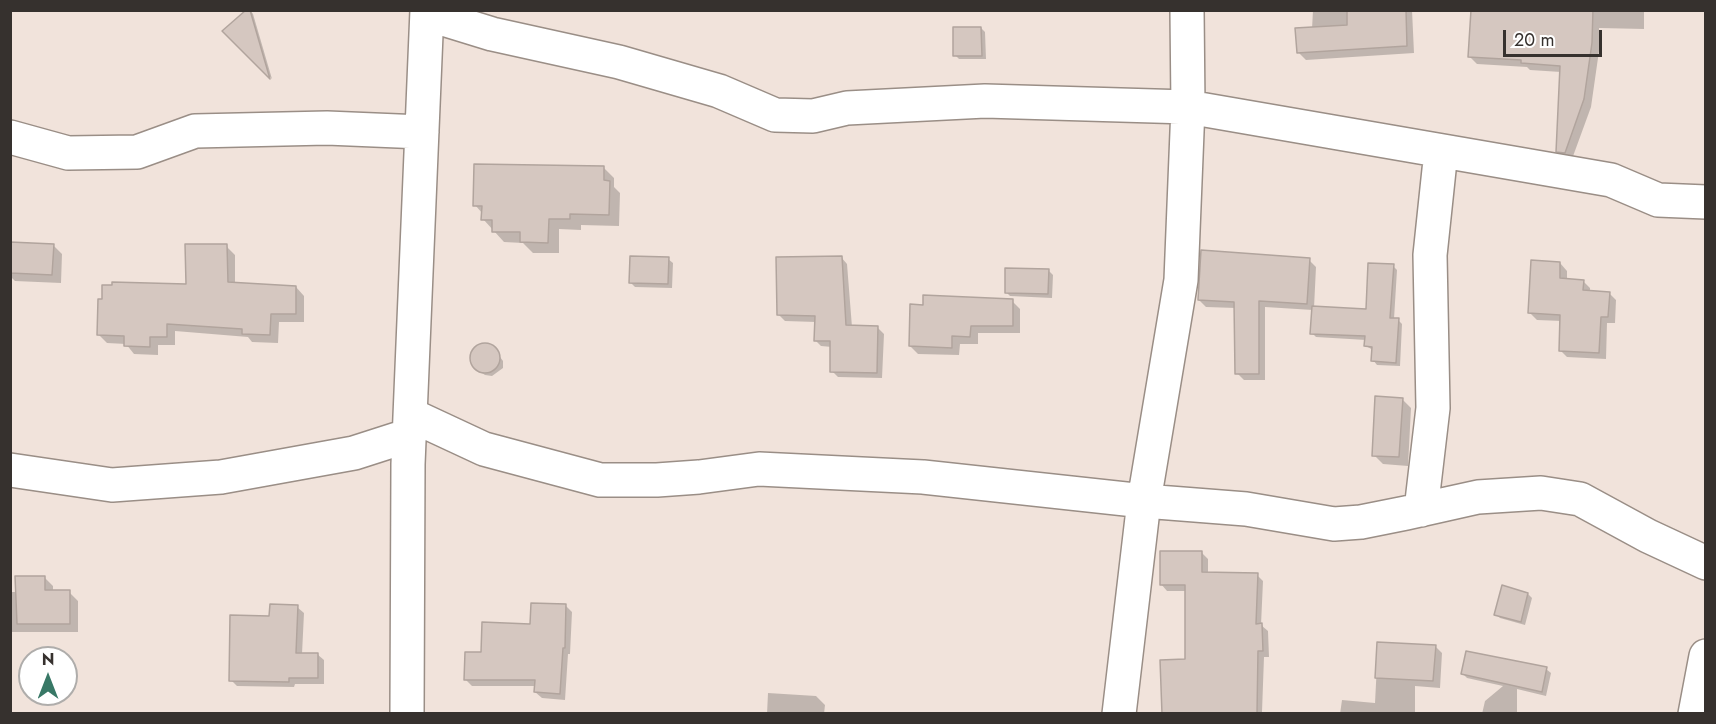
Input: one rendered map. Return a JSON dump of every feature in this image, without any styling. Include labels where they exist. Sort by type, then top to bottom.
[{"type":"street","points":[[1119,714],[1144,501],[1181,280],[1188,107],[1187,10]]},
{"type":"street","points":[[407,714],[410,425],[427,12],[492,34],[619,62],[719,92],[775,115],[813,116],[847,108],[985,101],[1188,107],[1611,180],[1658,200],[1706,202]]},
{"type":"street","points":[[10,137],[68,153],[137,152],[195,131],[327,128],[422,132]]},
{"type":"street","points":[[1421,510],[1433,408],[1430,255],[1441,151]]},
{"type":"street","points":[[10,470],[111,485],[221,477],[354,453],[410,425],[484,449],[600,480],[657,480],[759,469],[923,477],[1144,501],[1246,509],[1334,524],[1361,522],[1478,497],[1541,492],[1580,499],[1648,536],[1706,563]]},
{"type":"street","points":[[1695,714],[1706,656]]},
{"type":"building","points":[[246,10],[250,10],[270,79],[222,31]]},
{"type":"building","points":[[1347,10],[1406,10],[1407,46],[1297,53],[1295,28],[1347,25]]},
{"type":"building","points":[[1471,10],[1593,10],[1592,43],[1584,99],[1565,153],[1556,152],[1560,66],[1521,63],[1521,60],[1468,57]]},
{"type":"building","points":[[953,27],[981,27],[982,56],[953,56]]},
{"type":"building","points":[[474,164],[604,166],[604,180],[610,181],[609,215],[570,214],[570,219],[549,219],[548,243],[520,242],[520,232],[492,232],[492,220],[481,220],[482,206],[473,206]]},
{"type":"building","points":[[10,242],[54,244],[52,275],[10,273]]},
{"type":"building","points":[[185,244],[227,244],[228,282],[296,286],[296,314],[271,314],[270,335],[242,334],[242,329],[167,324],[167,337],[150,337],[150,347],[124,346],[124,336],[97,335],[98,299],[102,299],[102,285],[112,285],[112,282],[186,284]]},
{"type":"building","points":[[1201,250],[1310,258],[1307,304],[1259,301],[1259,374],[1235,374],[1234,302],[1198,300]]},
{"type":"building","points":[[630,256],[669,257],[668,284],[629,283]]},
{"type":"building","points":[[842,256],[846,325],[878,326],[877,373],[830,372],[830,341],[814,341],[815,316],[777,315],[776,257]]},
{"type":"building","points":[[1531,260],[1560,262],[1560,278],[1584,280],[1583,290],[1610,292],[1608,317],[1601,317],[1599,353],[1559,351],[1560,315],[1528,313]]},
{"type":"building","points":[[1368,263],[1394,264],[1390,318],[1399,318],[1396,363],[1371,361],[1372,347],[1364,346],[1365,336],[1310,334],[1312,306],[1366,309]]},
{"type":"building","points":[[1005,268],[1049,269],[1048,294],[1005,293]]},
{"type":"building","points":[[923,295],[1013,299],[1013,326],[971,326],[970,337],[952,336],[952,348],[909,346],[910,304],[923,305]]},
{"type":"building","points":[[485,343],[495,348],[500,358],[495,368],[485,373],[475,368],[470,358],[475,348]]},
{"type":"building","points":[[1375,396],[1403,398],[1399,457],[1372,456]]},
{"type":"building","points":[[1160,551],[1202,551],[1202,572],[1258,573],[1256,624],[1262,623],[1263,651],[1258,651],[1257,714],[1162,714],[1160,660],[1185,659],[1185,585],[1160,585]]},
{"type":"building","points":[[15,576],[45,576],[45,590],[70,590],[70,624],[17,624]]},
{"type":"building","points":[[1502,585],[1528,593],[1521,622],[1494,615]]},
{"type":"building","points":[[531,603],[566,604],[565,648],[563,648],[560,694],[534,692],[535,680],[464,680],[465,652],[481,652],[482,622],[530,624]]},
{"type":"building","points":[[270,604],[298,605],[296,653],[318,653],[318,678],[289,678],[289,682],[229,681],[230,615],[269,616]]},
{"type":"building","points":[[1377,642],[1436,645],[1433,681],[1375,678]]},
{"type":"building","points":[[1466,651],[1547,667],[1542,692],[1461,674]]}]
